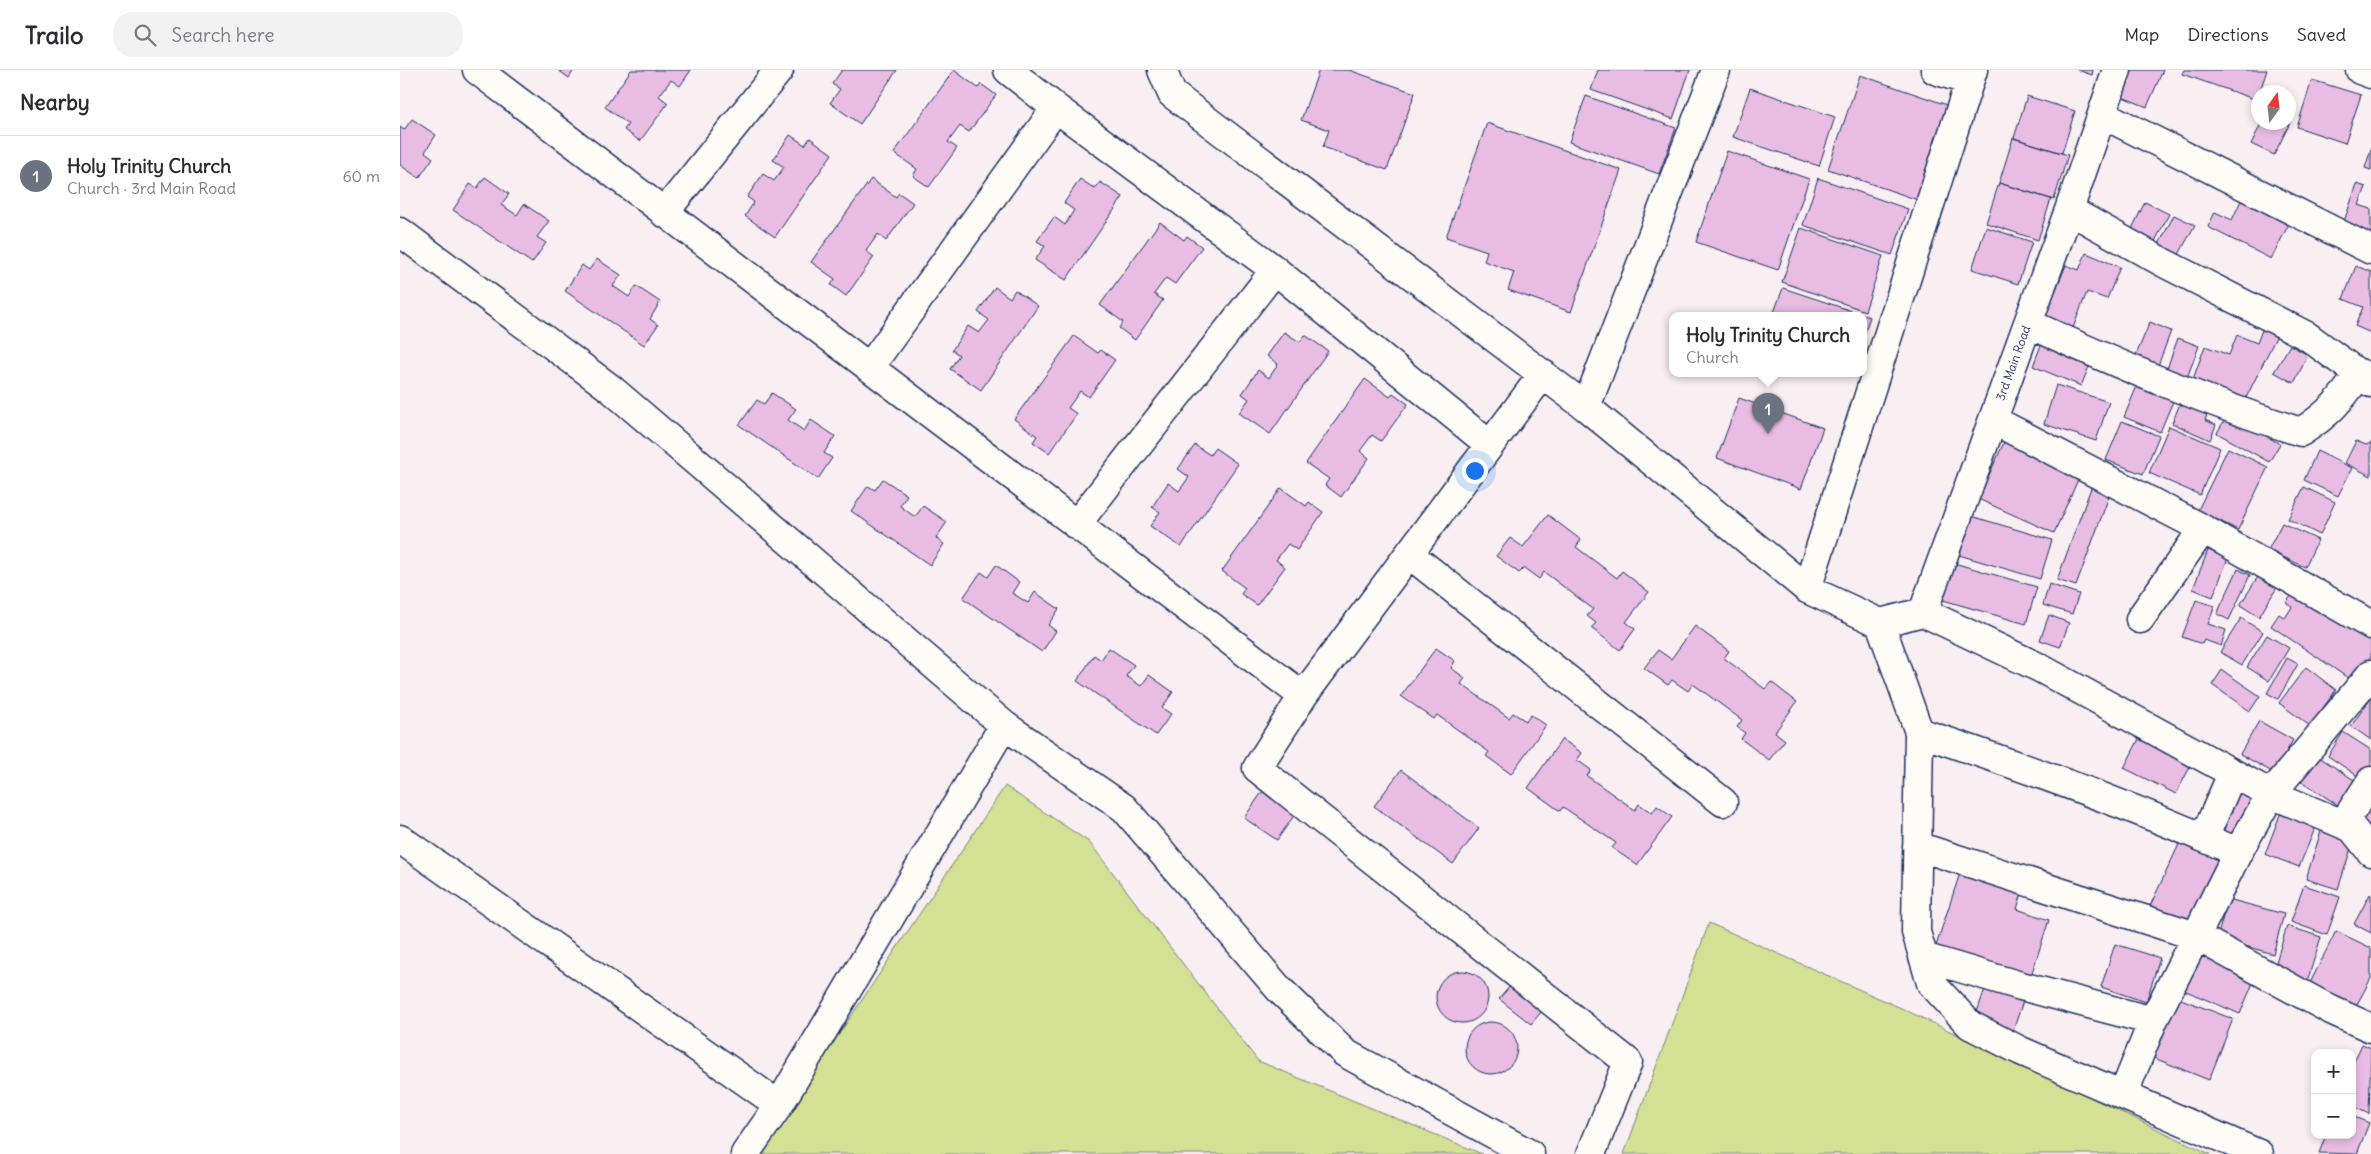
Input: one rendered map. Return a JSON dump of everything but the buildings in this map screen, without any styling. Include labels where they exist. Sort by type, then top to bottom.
[{"type":"street","points":[[477,70],[1303,696]]},
{"type":"street","points":[[664,213],[779,70]]},
{"type":"street","points":[[1008,70],[1056,108],[1275,270],[1490,445]]},
{"type":"street","points":[[1162,70],[1172,94],[1586,407],[1807,589],[1880,624],[1924,612],[2038,667],[2270,794],[2352,828],[2371,852]]},
{"type":"street","points":[[1586,407],[1716,70]]},
{"type":"street","points":[[1807,589],[1971,75],[1935,70]]},
{"type":"street","name":"3rd Main Road","points":[[1924,612],[2069,210],[2117,70]]},
{"type":"street","points":[[2360,70],[2371,74]]},
{"type":"street","points":[[869,368],[1056,108]]},
{"type":"street","points":[[2102,114],[2371,250]]},
{"type":"street","points":[[2028,324],[2137,373],[2231,410],[2301,432],[2325,417],[2342,398],[2366,378],[2307,336],[2164,263],[2069,210]]},
{"type":"street","points":[[400,232],[610,388],[1004,725],[1124,808],[1279,988],[1345,1053],[1530,1154]]},
{"type":"street","points":[[1076,525],[1275,270]]},
{"type":"street","points":[[1543,374],[1303,696],[1257,768],[1628,1062],[1591,1154]]},
{"type":"street","points":[[1993,420],[2204,529],[2371,625]]},
{"type":"street","points":[[2140,619],[2204,529]]},
{"type":"street","points":[[1409,554],[1723,802]]},
{"type":"street","points":[[1880,624],[1919,732],[1916,932],[1931,983],[1970,1025],[2021,1051],[2259,1154]]},
{"type":"street","points":[[2123,1095],[2153,1020],[2238,852],[2270,794],[2371,674]]},
{"type":"street","points":[[745,1154],[779,1105],[1004,725]]},
{"type":"street","points":[[1919,732],[2058,779],[2238,852]]},
{"type":"street","points":[[2204,838],[2232,774]]},
{"type":"street","points":[[2343,824],[2371,781]]},
{"type":"street","points":[[400,839],[779,1105]]},
{"type":"street","points":[[1917,846],[2196,936],[2331,1010],[2371,1028]]},
{"type":"street","points":[[1923,957],[2021,986],[2153,1020]]},
{"type":"green space","points":[[1005,786],[1089,842],[1258,1061],[1482,1154],[759,1154]]},
{"type":"green space","points":[[1709,923],[1901,1008],[2210,1154],[1624,1154]]},
{"type":"place","name":"Holy Trinity Church","points":[[1768,434]]}]
